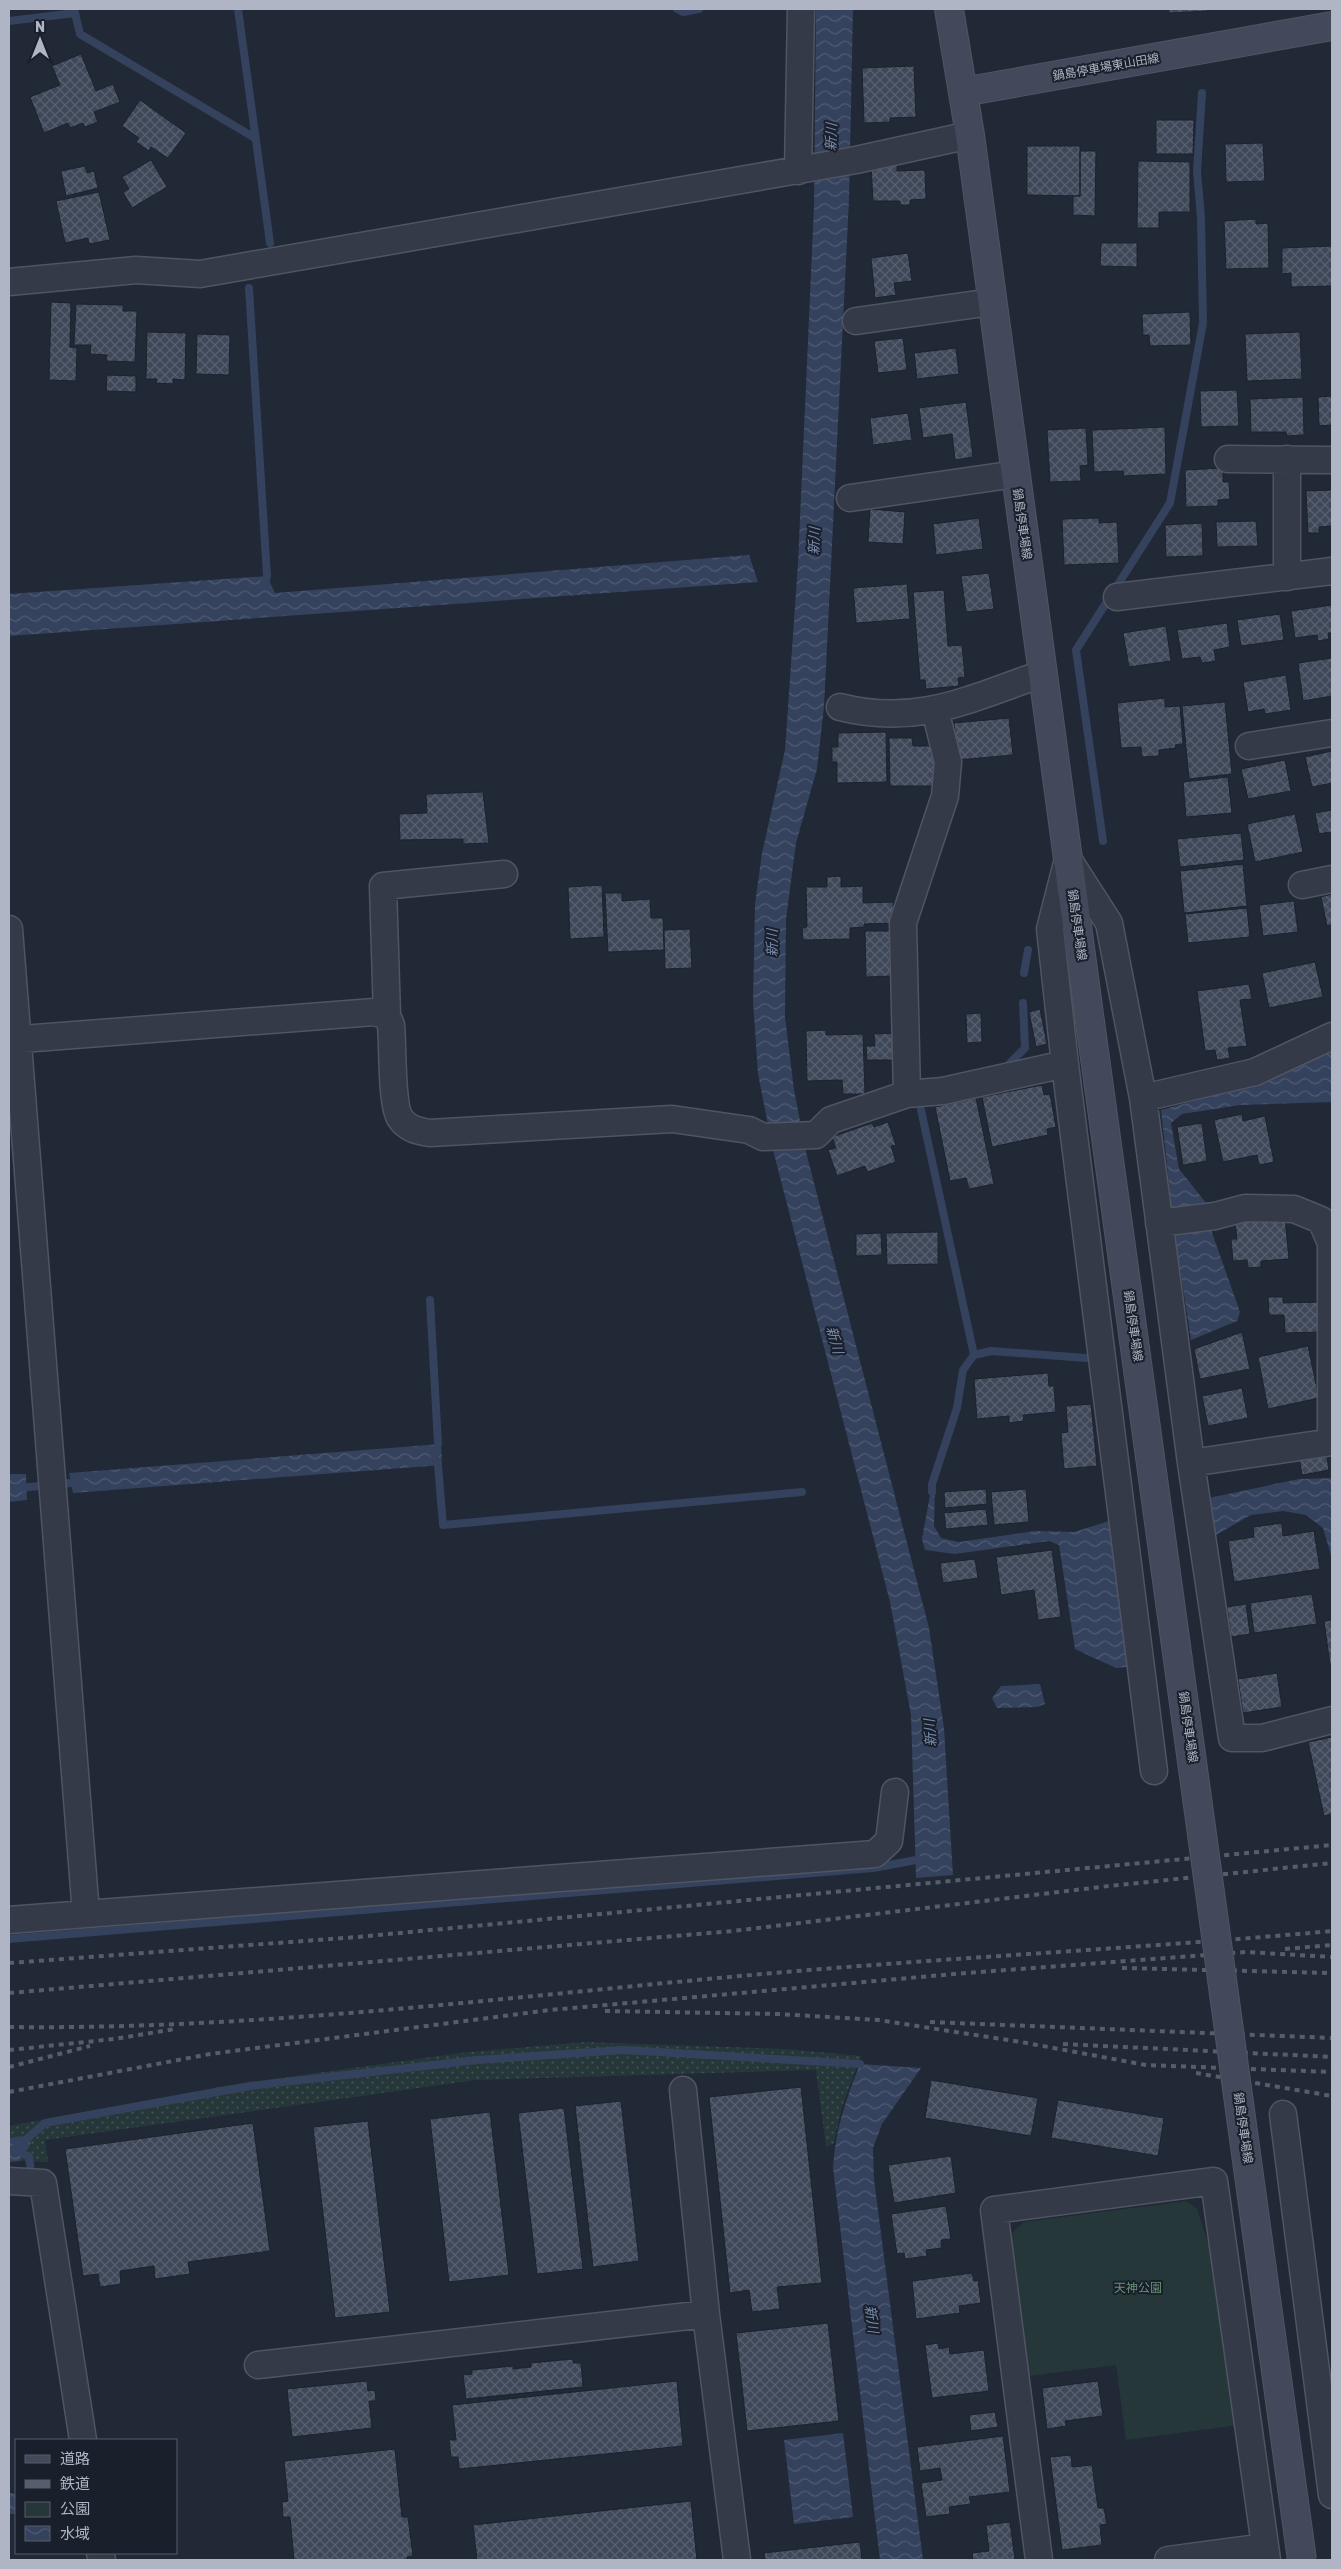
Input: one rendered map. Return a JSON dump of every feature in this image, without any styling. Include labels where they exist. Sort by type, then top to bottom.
[{"type":"main road","points":[[949,9],[964,92]]},
{"type":"main road","name":"鍋島停車場東山田線","points":[[964,92],[1332,26]]},
{"type":"main road","name":"鍋島停車場線","points":[[964,92],[1042,674],[1302,2560]]},
{"type":"street","points":[[801,9],[802,170]]},
{"type":"street","points":[[9,282],[136,270],[200,274],[802,170],[970,135]]},
{"type":"street","points":[[856,320],[992,302]]},
{"type":"street","points":[[1228,459],[1332,460]]},
{"type":"street","points":[[1286,459],[1287,576]]},
{"type":"street","points":[[850,498],[1016,474]]},
{"type":"street","points":[[1117,597],[1332,571]]},
{"type":"street","points":[[840,707],[867,714],[898,715],[935,710],[1042,674]]},
{"type":"street","points":[[907,1094],[902,924],[945,796],[948,762],[935,710]]},
{"type":"street","points":[[1249,746],[1332,733]]},
{"type":"street","points":[[1068,858],[1050,929],[1065,1064],[1154,1771]]},
{"type":"street","points":[[1068,858],[1109,922],[1143,1098],[1163,1222],[1191,1463],[1232,1738],[1262,1738],[1332,1720]]},
{"type":"street","points":[[504,874],[383,886],[387,1016],[392,1025],[396,1102],[400,1118],[414,1131],[430,1133],[672,1119],[749,1130],[763,1136],[816,1135],[831,1120],[907,1094],[943,1091],[1065,1064]]},
{"type":"street","points":[[1302,884],[1332,879]]},
{"type":"street","points":[[9,929],[13,1039],[52,1471],[86,1914]]},
{"type":"street","points":[[13,1039],[374,1012],[387,1016]]},
{"type":"street","points":[[1143,1098],[1255,1072],[1332,1036]]},
{"type":"street","points":[[1163,1222],[1215,1216],[1245,1208],[1294,1209],[1321,1220],[1331,1243],[1332,1442],[1191,1463]]},
{"type":"street","points":[[9,1920],[875,1854],[889,1841],[895,1792]]},
{"type":"street","points":[[683,2090],[706,2314],[737,2560]]},
{"type":"street","points":[[1283,2114],[1324,2374],[1332,2495]]},
{"type":"street","points":[[13,2180],[42,2183],[83,2439]]},
{"type":"street","points":[[1039,2560],[994,2210],[1214,2181],[1266,2554],[1168,2560]]},
{"type":"street","points":[[258,2365],[706,2314]]},
{"type":"green space","points":[[585,2042],[786,2049],[861,2056],[842,2107],[834,2143],[826,2147],[816,2070],[476,2080],[45,2140],[48,2162],[20,2161],[31,2143],[23,2136],[9,2138],[9,2126],[224,2086],[460,2053]]},
{"type":"green space","name":"天神公園","points":[[1186,2201],[1197,2209],[1218,2273],[1239,2425],[1126,2440],[1116,2365],[1029,2376],[1010,2235],[1024,2222]]},
{"type":"water","name":"新川","points":[[816,9],[853,9],[849,200],[824,707],[817,769],[796,843],[786,919],[785,1017],[794,1090],[806,1152],[929,1628],[944,1728],[953,1875],[916,1878],[911,1715],[890,1602],[773,1150],[758,1074],[753,1001],[755,904],[762,853],[785,750],[798,563],[814,206]]},
{"type":"water","points":[[749,555],[758,582],[9,636],[9,594],[267,576],[275,593]]},
{"type":"water","points":[[1332,1051],[1332,1102],[1240,1105],[1182,1114],[1171,1123],[1179,1169],[1207,1204],[1210,1227],[1240,1312],[1237,1321],[1191,1340],[1174,1230],[1161,1110],[1264,1082]]},
{"type":"water","points":[[441,1444],[442,1465],[73,1493],[69,1473]]},
{"type":"water","points":[[9,1474],[26,1474],[27,1500],[9,1502]]},
{"type":"water","points":[[1332,1478],[1332,1559],[1323,1528],[1306,1515],[1283,1511],[1251,1515],[1214,1536],[1209,1498],[1299,1479]]},
{"type":"water","points":[[932,1484],[935,1485],[934,1526],[941,1538],[959,1542],[1036,1531],[1074,1532],[1109,1521],[1127,1667],[1116,1668],[1075,1649],[1059,1545],[1049,1541],[955,1554],[925,1550],[922,1539]]},
{"type":"water","points":[[1040,1684],[1045,1704],[1037,1707],[997,1708],[992,1698],[1001,1686]]},
{"type":"water","name":"新川","points":[[860,2064],[921,2068],[882,2124],[873,2148],[874,2179],[923,2560],[880,2560],[833,2168],[836,2141],[842,2115]]},
{"type":"water","points":[[23,2136],[31,2143],[20,2161],[9,2162],[9,2138]]},
{"type":"water","points":[[843,2433],[853,2517],[794,2524],[784,2440]]},
{"type":"water","points":[[9,2493],[15,2493],[15,2514],[9,2514]]},
{"type":"building","points":[[1169,9],[1208,9],[1208,11],[1169,13]]},
{"type":"building","points":[[81,54],[96,91],[113,84],[120,102],[94,112],[98,122],[85,127],[83,123],[70,128],[68,123],[44,133],[30,97],[60,85],[52,66]]},
{"type":"building","points":[[914,66],[916,117],[890,118],[890,122],[864,123],[862,68]]},
{"type":"building","points":[[140,100],[186,133],[168,158],[151,147],[149,151],[136,142],[139,138],[122,126]]},
{"type":"building","points":[[1156,120],[1194,120],[1193,154],[1156,154]]},
{"type":"building","points":[[1263,143],[1265,181],[1226,182],[1225,144]]},
{"type":"building","points":[[1027,146],[1080,146],[1080,196],[1027,195]]},
{"type":"building","points":[[1080,151],[1096,151],[1095,216],[1073,215],[1073,196],[1080,196]]},
{"type":"building","points":[[151,160],[167,187],[132,208],[123,192],[129,189],[122,177]]},
{"type":"building","points":[[1138,161],[1190,162],[1190,212],[1159,212],[1159,228],[1137,228]]},
{"type":"building","points":[[897,164],[897,171],[925,170],[926,199],[910,200],[910,205],[900,205],[900,201],[873,201],[871,165]]},
{"type":"building","points":[[85,166],[87,173],[94,171],[98,188],[66,196],[61,171]]},
{"type":"building","points":[[99,192],[110,240],[89,244],[88,238],[65,243],[56,201]]},
{"type":"building","points":[[1256,219],[1256,224],[1268,223],[1269,268],[1226,269],[1224,221]]},
{"type":"building","points":[[1101,243],[1137,243],[1137,267],[1100,266]]},
{"type":"building","points":[[1332,246],[1332,286],[1291,287],[1291,273],[1282,274],[1282,248]]},
{"type":"building","points":[[908,253],[912,281],[894,283],[896,295],[875,298],[871,258]]},
{"type":"building","points":[[51,302],[71,303],[70,347],[77,348],[76,381],[49,380]]},
{"type":"building","points":[[76,304],[123,305],[123,311],[137,311],[135,362],[106,361],[107,355],[90,354],[91,345],[74,345]]},
{"type":"building","points":[[1190,312],[1191,345],[1150,346],[1149,335],[1143,335],[1142,314]]},
{"type":"building","points":[[147,332],[186,333],[185,380],[173,379],[173,384],[156,383],[157,379],[146,379]]},
{"type":"building","points":[[1300,332],[1302,379],[1247,381],[1245,334]]},
{"type":"building","points":[[197,334],[230,335],[229,375],[196,374]]},
{"type":"building","points":[[903,338],[907,370],[878,373],[874,341]]},
{"type":"building","points":[[956,348],[959,374],[917,379],[914,353]]},
{"type":"building","points":[[107,375],[136,376],[136,392],[106,391]]},
{"type":"building","points":[[1237,390],[1239,426],[1201,427],[1200,391]]},
{"type":"building","points":[[1332,396],[1332,425],[1319,426],[1318,397]]},
{"type":"building","points":[[1303,397],[1304,435],[1287,436],[1286,432],[1251,432],[1250,399]]},
{"type":"building","points":[[966,402],[973,457],[955,460],[952,434],[923,438],[919,408]]},
{"type":"building","points":[[908,413],[912,440],[873,445],[870,418]]},
{"type":"building","points":[[1165,427],[1166,474],[1124,476],[1123,471],[1094,472],[1092,430]]},
{"type":"building","points":[[1086,428],[1088,465],[1080,466],[1081,481],[1050,482],[1047,430]]},
{"type":"building","points":[[1223,468],[1223,482],[1229,482],[1230,499],[1218,500],[1218,506],[1186,507],[1185,470]]},
{"type":"building","points":[[1332,490],[1332,526],[1319,527],[1319,533],[1308,533],[1306,491]]},
{"type":"building","points":[[870,509],[905,512],[903,544],[868,542]]},
{"type":"building","points":[[979,518],[983,549],[936,555],[933,524]]},
{"type":"building","points":[[1099,518],[1099,523],[1117,522],[1119,563],[1064,565],[1062,519]]},
{"type":"building","points":[[1256,521],[1258,546],[1217,547],[1216,522]]},
{"type":"building","points":[[1202,523],[1203,556],[1166,557],[1165,525]]},
{"type":"building","points":[[989,573],[994,609],[966,612],[961,576]]},
{"type":"building","points":[[907,584],[910,619],[856,623],[853,588]]},
{"type":"building","points":[[944,590],[948,646],[962,645],[965,677],[958,678],[959,686],[926,689],[925,680],[920,680],[913,592]]},
{"type":"building","points":[[1332,605],[1332,633],[1328,633],[1329,639],[1318,641],[1317,635],[1295,638],[1291,611]]},
{"type":"building","points":[[1280,614],[1284,640],[1241,646],[1237,620]]},
{"type":"building","points":[[1227,623],[1230,647],[1214,650],[1216,661],[1202,663],[1200,657],[1182,659],[1177,630]]},
{"type":"building","points":[[1166,626],[1171,661],[1129,667],[1123,633]]},
{"type":"building","points":[[1332,658],[1332,696],[1303,701],[1298,663]]},
{"type":"building","points":[[1286,675],[1291,710],[1265,714],[1264,709],[1248,712],[1243,682]]},
{"type":"building","points":[[1165,698],[1165,707],[1180,706],[1183,744],[1175,745],[1176,748],[1159,750],[1159,756],[1142,757],[1141,747],[1121,748],[1117,703]]},
{"type":"building","points":[[1225,702],[1232,774],[1189,779],[1182,706]]},
{"type":"building","points":[[1009,718],[1013,755],[957,760],[954,723]]},
{"type":"building","points":[[886,732],[887,782],[837,783],[837,762],[832,762],[832,747],[838,747],[838,733]]},
{"type":"building","points":[[889,738],[912,738],[913,746],[934,746],[935,786],[890,786]]},
{"type":"building","points":[[1332,751],[1332,783],[1312,787],[1305,757]]},
{"type":"building","points":[[1285,760],[1291,791],[1248,799],[1241,769]]},
{"type":"building","points":[[1228,777],[1232,813],[1186,817],[1183,782]]},
{"type":"building","points":[[483,792],[489,843],[463,844],[463,839],[400,840],[399,814],[427,813],[426,794]]},
{"type":"building","points":[[1332,810],[1332,842],[1330,832],[1319,834],[1315,813]]},
{"type":"building","points":[[1295,814],[1303,852],[1255,862],[1247,824]]},
{"type":"building","points":[[1241,833],[1244,860],[1180,867],[1177,839]]},
{"type":"building","points":[[1243,864],[1247,906],[1184,913],[1180,871]]},
{"type":"building","points":[[841,876],[841,887],[863,886],[863,903],[893,902],[894,923],[864,924],[864,927],[850,928],[850,939],[803,940],[802,928],[807,927],[806,887],[827,887],[827,877]]},
{"type":"building","points":[[602,885],[604,937],[570,939],[568,887]]},
{"type":"building","points":[[605,893],[622,893],[622,901],[650,899],[651,918],[663,918],[664,950],[608,952]]},
{"type":"building","points":[[1332,894],[1332,925],[1327,926],[1321,897]]},
{"type":"building","points":[[1294,901],[1298,932],[1263,936],[1259,905]]},
{"type":"building","points":[[1247,908],[1250,937],[1188,943],[1185,914]]},
{"type":"building","points":[[690,929],[692,968],[665,969],[664,930]]},
{"type":"building","points":[[865,931],[892,931],[893,976],[866,977]]},
{"type":"building","points":[[1315,962],[1323,997],[1269,1008],[1262,973]]},
{"type":"building","points":[[1249,984],[1252,999],[1240,1000],[1247,1046],[1228,1048],[1230,1058],[1217,1060],[1215,1050],[1205,1051],[1197,991]]},
{"type":"building","points":[[1040,1009],[1047,1044],[1036,1047],[1029,1012]]},
{"type":"building","points":[[981,1013],[982,1042],[967,1043],[966,1014]]},
{"type":"building","points":[[826,1030],[826,1035],[863,1034],[865,1094],[843,1094],[842,1080],[807,1081],[806,1031]]},
{"type":"building","points":[[897,1033],[898,1060],[867,1060],[866,1046],[875,1046],[874,1034]]},
{"type":"building","points":[[1042,1085],[1044,1095],[1050,1094],[1056,1127],[1047,1129],[1048,1135],[992,1147],[982,1097]]},
{"type":"building","points":[[976,1098],[994,1184],[969,1189],[966,1178],[950,1181],[935,1107]]},
{"type":"building","points":[[1242,1114],[1243,1121],[1265,1116],[1274,1162],[1259,1165],[1257,1155],[1223,1162],[1214,1120]]},
{"type":"building","points":[[888,1122],[896,1145],[891,1146],[896,1162],[867,1172],[865,1166],[837,1176],[828,1150],[836,1148],[832,1137],[872,1123],[874,1127]]},
{"type":"building","points":[[1202,1123],[1207,1161],[1183,1165],[1177,1127]]},
{"type":"building","points":[[1285,1218],[1289,1259],[1261,1261],[1261,1267],[1248,1268],[1247,1260],[1233,1261],[1231,1239],[1237,1239],[1235,1222]]},
{"type":"building","points":[[938,1232],[938,1264],[887,1265],[886,1233]]},
{"type":"building","points":[[881,1233],[882,1255],[856,1256],[856,1234]]},
{"type":"building","points":[[1268,1297],[1283,1297],[1283,1303],[1320,1302],[1321,1332],[1285,1333],[1284,1315],[1269,1315]]},
{"type":"building","points":[[1242,1332],[1250,1369],[1200,1379],[1194,1349]]},
{"type":"building","points":[[1308,1346],[1319,1398],[1268,1409],[1258,1357]]},
{"type":"building","points":[[1048,1373],[1049,1386],[1054,1386],[1056,1412],[1023,1415],[1024,1421],[1009,1423],[1009,1416],[977,1419],[974,1379]]},
{"type":"building","points":[[1242,1388],[1248,1418],[1208,1426],[1202,1396]]},
{"type":"building","points":[[1091,1404],[1097,1466],[1064,1469],[1061,1433],[1068,1432],[1066,1406]]},
{"type":"building","points":[[1326,1451],[1329,1470],[1302,1475],[1299,1457]]},
{"type":"building","points":[[986,1489],[987,1504],[945,1508],[944,1492]]},
{"type":"building","points":[[1026,1489],[1029,1522],[994,1525],[991,1492]]},
{"type":"building","points":[[986,1509],[988,1525],[946,1529],[944,1513]]},
{"type":"building","points":[[1282,1523],[1283,1536],[1314,1531],[1320,1569],[1234,1582],[1228,1541],[1254,1537],[1253,1527]]},
{"type":"building","points":[[1052,1550],[1061,1617],[1038,1620],[1034,1590],[1001,1595],[996,1557]]},
{"type":"building","points":[[975,1559],[978,1578],[943,1583],[940,1563]]},
{"type":"building","points":[[1312,1594],[1317,1624],[1254,1633],[1250,1603]]},
{"type":"building","points":[[1246,1604],[1250,1634],[1231,1637],[1227,1607]]},
{"type":"building","points":[[1332,1620],[1332,1665],[1330,1665],[1324,1621]]},
{"type":"building","points":[[1277,1673],[1282,1707],[1243,1713],[1238,1679]]},
{"type":"building","points":[[1332,1737],[1332,1814],[1324,1816],[1308,1742]]},
{"type":"building","points":[[931,2080],[1038,2098],[1031,2136],[925,2118]]},
{"type":"building","points":[[801,2087],[822,2283],[777,2287],[780,2309],[752,2312],[749,2290],[730,2293],[709,2097]]},
{"type":"building","points":[[1058,2100],[1164,2118],[1158,2156],[1051,2138]]},
{"type":"building","points":[[621,2101],[639,2261],[593,2267],[575,2106]]},
{"type":"building","points":[[564,2108],[583,2269],[537,2274],[518,2113]]},
{"type":"building","points":[[490,2112],[509,2275],[449,2282],[430,2119]]},
{"type":"building","points":[[368,2121],[390,2312],[335,2318],[313,2127]]},
{"type":"building","points":[[253,2123],[270,2251],[188,2262],[190,2274],[155,2279],[154,2266],[120,2271],[121,2284],[100,2287],[98,2274],[83,2276],[65,2149]]},
{"type":"building","points":[[951,2156],[956,2193],[894,2203],[888,2165]]},
{"type":"building","points":[[946,2206],[951,2239],[941,2240],[942,2248],[926,2250],[927,2256],[905,2259],[904,2253],[897,2254],[891,2214]]},
{"type":"building","points":[[972,2273],[974,2281],[978,2280],[981,2303],[959,2306],[960,2313],[916,2319],[912,2281]]},
{"type":"building","points":[[828,2323],[839,2421],[747,2431],[736,2333]]},
{"type":"building","points":[[938,2343],[939,2349],[949,2347],[950,2354],[984,2350],[989,2391],[932,2398],[925,2345]]},
{"type":"building","points":[[573,2359],[573,2363],[581,2363],[583,2387],[466,2399],[463,2375],[472,2374],[472,2370],[513,2366],[513,2369],[531,2367],[531,2363]]},
{"type":"building","points":[[367,2381],[368,2391],[375,2390],[376,2401],[369,2401],[372,2428],[292,2437],[287,2389]]},
{"type":"building","points":[[677,2381],[683,2446],[459,2469],[458,2457],[451,2457],[449,2440],[456,2440],[452,2405]]},
{"type":"building","points":[[1098,2381],[1103,2416],[1065,2421],[1066,2426],[1047,2429],[1042,2388]]},
{"type":"building","points":[[995,2412],[998,2427],[971,2431],[969,2415]]},
{"type":"building","points":[[1003,2436],[1010,2492],[969,2497],[971,2504],[949,2507],[950,2514],[926,2517],[921,2483],[942,2480],[940,2468],[920,2471],[917,2447]]},
{"type":"building","points":[[395,2449],[402,2517],[408,2517],[413,2556],[407,2557],[407,2560],[294,2560],[290,2517],[283,2517],[282,2502],[288,2501],[284,2461]]},
{"type":"building","points":[[1071,2455],[1072,2467],[1092,2465],[1098,2508],[1104,2508],[1107,2524],[1100,2525],[1102,2545],[1062,2550],[1050,2457]]},
{"type":"building","points":[[691,2501],[697,2560],[477,2560],[473,2525]]},
{"type":"building","points":[[1010,2522],[1015,2560],[973,2560],[972,2553],[989,2551],[986,2525]]},
{"type":"building","points":[[860,2542],[862,2560],[765,2560],[764,2553]]},
{"type":"waterway","points":[[238,9],[270,243]]},
{"type":"waterway","points":[[677,9],[683,12],[699,9]]},
{"type":"waterway","points":[[9,21],[75,13],[80,34],[255,138]]},
{"type":"waterway","points":[[1103,841],[1076,650],[1170,503],[1203,323],[1201,218],[1197,171],[1202,93]]},
{"type":"waterway","points":[[249,288],[267,576],[264,584]]},
{"type":"waterway","points":[[1024,973],[1028,950]]},
{"type":"waterway","points":[[1006,1067],[1025,1048],[1023,1003]]},
{"type":"waterway","points":[[921,1110],[974,1355]]},
{"type":"waterway","points":[[430,1300],[438,1444],[434,1455],[438,1465],[443,1525],[802,1492]]},
{"type":"waterway","points":[[932,1492],[932,1484],[957,1408],[963,1370],[974,1355],[991,1351],[1086,1358]]},
{"type":"waterway","points":[[9,1489],[81,1482]]},
{"type":"waterway","points":[[9,1939],[873,1868],[916,1860],[926,1861]]},
{"type":"waterway","points":[[32,2179],[29,2157],[15,2149],[45,2123],[250,2086],[477,2060],[623,2050],[860,2064]]},
{"type":"railway","points":[[9,1963],[357,1937],[1332,1845]]},
{"type":"railway","points":[[9,1993],[733,1931],[1109,1886],[1332,1863]]},
{"type":"railway","points":[[9,2027],[100,2027],[283,2018],[466,2003],[814,1970],[1332,1931]]},
{"type":"railway","points":[[1285,1949],[1332,1945]]},
{"type":"railway","points":[[9,2092],[210,2054],[550,2010],[954,1974],[1246,1952],[1332,1957]]},
{"type":"railway","points":[[1122,1968],[1332,1973]]},
{"type":"railway","points":[[605,2011],[778,2014],[878,2020],[1021,2042],[1146,2065],[1332,2072]]},
{"type":"railway","points":[[930,2022],[1332,2038]]},
{"type":"railway","points":[[9,2050],[114,2039],[175,2029]]},
{"type":"railway","points":[[1063,2044],[1332,2057]]},
{"type":"railway","points":[[9,2067],[90,2046]]},
{"type":"railway","points":[[1196,2073],[1332,2096]]}]
